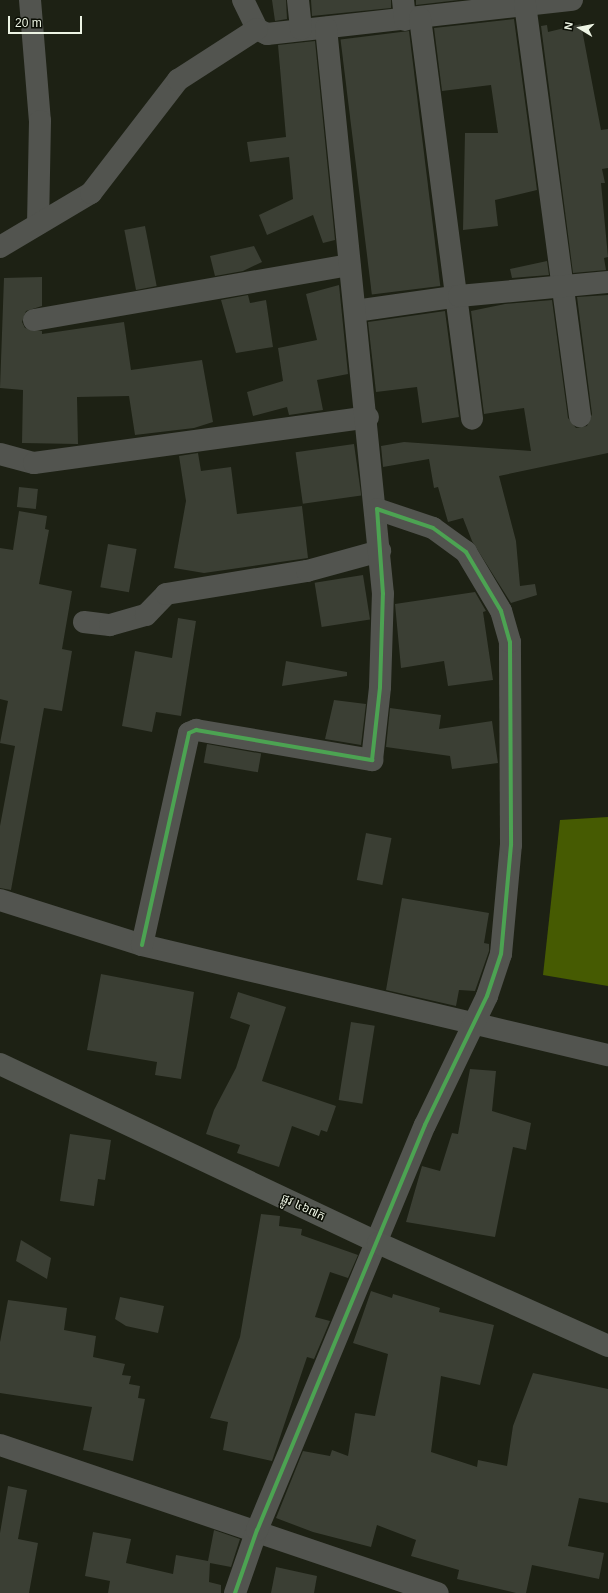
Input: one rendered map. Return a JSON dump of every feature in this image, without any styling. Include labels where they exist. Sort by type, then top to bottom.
[{"type":"street","points":[[30,0],[40,121],[38,224]]},
{"type":"street","points":[[243,0],[257,29],[267,34],[301,29],[326,28],[410,13],[572,0]]},
{"type":"street","points":[[298,0],[301,29]]},
{"type":"street","points":[[516,4],[564,288],[580,416]]},
{"type":"street","points":[[410,13],[459,296],[472,419]]},
{"type":"street","points":[[142,945],[189,733],[196,730],[372,760],[380,687],[383,594],[368,417],[349,265],[326,28]]},
{"type":"street","points":[[0,247],[92,193],[178,80],[257,29]]},
{"type":"street","points":[[34,320],[349,265]]},
{"type":"street","points":[[355,311],[459,296],[564,288],[608,282]]},
{"type":"street","points":[[0,454],[34,463],[368,417]]},
{"type":"street","points":[[236,1593],[257,1530],[471,1023],[486,996],[500,954],[511,845],[510,642],[502,611],[466,552],[433,528],[377,509]]},
{"type":"street","points":[[84,622],[110,625],[146,615],[166,594],[307,571],[380,551]]},
{"type":"street","points":[[0,900],[142,945],[608,1055]]},
{"type":"street","name":"ផ្លូវ ៤៦៧ក","points":[[0,1064],[378,1243],[608,1346]]},
{"type":"street","points":[[0,1445],[257,1530],[438,1593]]},
{"type":"shaded area","points":[[608,817],[608,986],[543,975],[560,820]]},
{"type":"building","points":[[272,0],[286,0],[287,19],[275,21]]},
{"type":"building","points":[[311,0],[391,0],[391,8],[312,16]]},
{"type":"building","points":[[416,0],[459,0],[416,5]]},
{"type":"building","points":[[514,19],[537,190],[495,200],[498,226],[463,230],[465,133],[498,133],[491,85],[442,91],[434,28]]},
{"type":"building","points":[[581,24],[601,130],[608,129],[608,168],[602,169],[605,183],[601,183],[608,257],[604,258],[606,270],[573,273],[541,26],[547,25],[548,32]]},
{"type":"building","points":[[409,31],[440,286],[372,294],[341,39]]},
{"type":"building","points":[[315,41],[335,240],[323,243],[313,215],[267,235],[259,215],[293,199],[289,157],[250,162],[247,142],[286,137],[278,45]]},
{"type":"building","points":[[145,226],[157,286],[136,290],[124,230]]},
{"type":"building","points":[[254,246],[262,262],[243,271],[215,276],[210,256]]},
{"type":"building","points":[[547,261],[549,275],[512,278],[510,269]]},
{"type":"building","points":[[42,277],[42,306],[26,311],[22,322],[25,328],[42,331],[42,334],[124,322],[131,370],[202,360],[213,422],[194,428],[135,435],[129,396],[77,397],[78,444],[22,443],[23,390],[0,388],[4,278]]},
{"type":"building","points":[[339,285],[348,374],[317,380],[323,410],[289,415],[287,407],[253,416],[247,392],[283,381],[278,348],[317,340],[306,294]]},
{"type":"building","points":[[248,295],[250,303],[266,300],[273,347],[236,353],[221,300]]},
{"type":"building","points":[[608,295],[608,453],[499,476],[516,541],[520,586],[535,584],[537,595],[511,603],[472,541],[463,518],[448,522],[438,487],[434,488],[429,459],[383,467],[381,446],[404,442],[531,451],[524,408],[484,414],[471,311],[505,304],[552,300],[568,418],[576,428],[587,426],[592,414],[577,297]]},
{"type":"building","points":[[445,311],[459,417],[422,423],[417,387],[376,392],[368,322]]},
{"type":"building","points":[[354,444],[361,495],[303,504],[296,452]]},
{"type":"building","points":[[198,453],[201,471],[231,467],[237,514],[302,506],[308,558],[204,573],[174,568],[186,501],[179,456]]},
{"type":"building","points":[[19,487],[38,489],[36,509],[17,507]]},
{"type":"building","points":[[19,511],[47,516],[45,529],[49,530],[39,584],[72,591],[62,649],[72,651],[62,711],[44,708],[11,890],[0,888],[0,826],[15,746],[0,743],[8,701],[0,699],[0,548],[13,550]]},
{"type":"building","points":[[108,544],[137,549],[129,592],[100,587]]},
{"type":"building","points":[[363,575],[370,619],[322,627],[315,583]]},
{"type":"building","points":[[475,592],[486,611],[483,612],[493,680],[448,686],[444,661],[401,668],[395,604]]},
{"type":"building","points":[[178,618],[196,621],[181,716],[156,712],[152,732],[122,726],[135,651],[172,658]]},
{"type":"building","points":[[286,661],[347,672],[347,676],[282,686]]},
{"type":"building","points":[[334,700],[366,704],[361,745],[325,739]]},
{"type":"building","points":[[390,708],[441,715],[439,729],[492,721],[498,763],[452,769],[450,756],[386,747]]},
{"type":"building","points":[[207,744],[261,754],[258,772],[204,763]]},
{"type":"building","points":[[366,833],[392,838],[382,885],[357,880]]},
{"type":"building","points":[[402,898],[489,913],[484,943],[489,944],[489,951],[475,991],[459,990],[456,1006],[386,990]]},
{"type":"building","points":[[101,974],[194,992],[181,1079],[155,1075],[157,1062],[87,1050]]},
{"type":"building","points":[[238,992],[286,1007],[262,1081],[336,1106],[327,1132],[321,1130],[319,1136],[292,1126],[279,1167],[237,1153],[240,1145],[206,1134],[214,1110],[236,1068],[250,1025],[230,1018]]},
{"type":"building","points":[[351,1022],[375,1026],[362,1104],[339,1100]]},
{"type":"building","points":[[470,1069],[496,1071],[492,1111],[531,1123],[526,1150],[513,1147],[495,1237],[406,1222],[422,1166],[440,1171],[452,1133],[458,1134]]},
{"type":"building","points":[[70,1134],[111,1140],[105,1180],[98,1179],[94,1206],[60,1201]]},
{"type":"building","points":[[261,1214],[280,1216],[279,1226],[302,1229],[301,1235],[358,1255],[348,1278],[330,1272],[315,1317],[330,1321],[314,1359],[307,1357],[272,1461],[223,1450],[228,1422],[210,1418],[240,1337]]},
{"type":"building","points":[[21,1240],[51,1258],[47,1279],[16,1261]]},
{"type":"building","points":[[371,1291],[392,1298],[393,1294],[440,1308],[439,1312],[494,1325],[480,1385],[441,1376],[431,1452],[477,1467],[478,1460],[507,1466],[513,1426],[533,1373],[608,1389],[608,1503],[579,1498],[568,1546],[604,1553],[599,1579],[532,1565],[526,1593],[516,1593],[457,1579],[459,1570],[411,1556],[416,1540],[377,1525],[371,1547],[313,1532],[276,1518],[303,1451],[330,1456],[332,1450],[348,1456],[355,1413],[375,1416],[388,1354],[353,1343]]},
{"type":"building","points":[[120,1297],[164,1306],[158,1333],[126,1326],[115,1319]]},
{"type":"building","points":[[8,1300],[67,1308],[64,1330],[96,1336],[93,1357],[125,1364],[122,1375],[131,1376],[129,1384],[140,1386],[138,1398],[145,1399],[133,1461],[83,1450],[92,1407],[0,1393],[0,1342]]},
{"type":"building","points":[[8,1486],[27,1490],[18,1539],[38,1543],[29,1593],[0,1593],[0,1533]]},
{"type":"building","points":[[214,1530],[240,1539],[231,1567],[210,1563],[209,1582],[221,1585],[221,1593],[108,1593],[110,1581],[85,1576],[93,1532],[131,1539],[126,1563],[173,1574],[176,1555],[208,1561]]},
{"type":"building","points":[[276,1567],[317,1576],[314,1593],[271,1593]]},
{"type":"cycle path","points":[[142,945],[189,733],[196,730],[372,760],[380,687],[383,594],[377,509],[433,528],[466,552],[501,611],[510,642],[511,845],[501,954],[487,996],[425,1125],[257,1530],[235,1593]]}]
